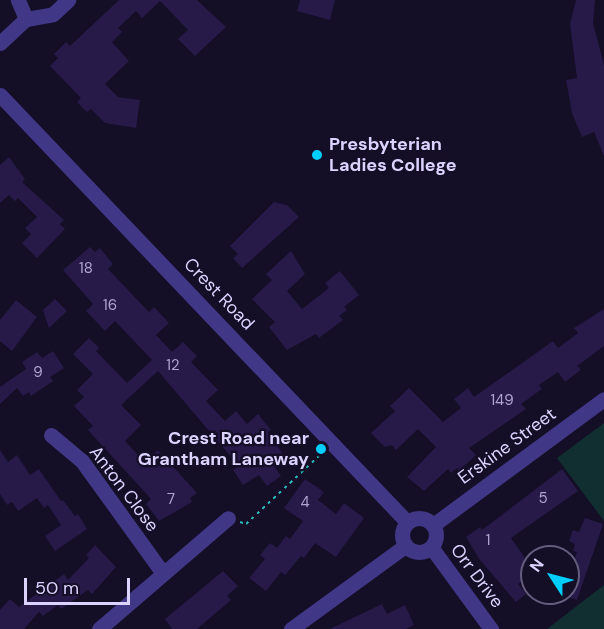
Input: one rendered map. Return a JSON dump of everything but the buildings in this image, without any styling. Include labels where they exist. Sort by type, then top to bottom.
[{"type":"street","points":[[18,0],[26,19]]},
{"type":"street","points":[[0,43],[26,19],[53,14],[68,0]]},
{"type":"street","name":"Crest Road","points":[[0,95],[407,522]]},
{"type":"street","name":"Erskine Street","points":[[433,525],[604,399]]},
{"type":"street","name":"Anton Close","points":[[51,435],[82,461],[162,572]]},
{"type":"street","points":[[99,629],[162,572],[228,518]]},
{"type":"street","points":[[421,518],[433,525],[436,537],[430,547],[418,552],[406,545],[402,534],[407,522],[421,518]]},
{"type":"street","points":[[291,629],[406,545]]},
{"type":"street","name":"Orr Drive","points":[[430,547],[491,629]]},
{"type":"path","points":[[246,524],[321,454]]},
{"type":"green space","points":[[604,423],[604,521],[557,458]]},
{"type":"green space","points":[[604,585],[604,629],[547,629],[580,605]]},
{"type":"place","name":"Presbyterian Ladies College","points":[[317,155]]},
{"type":"place","name":"Crest Road near Grantham Laneway","points":[[321,449]]}]
